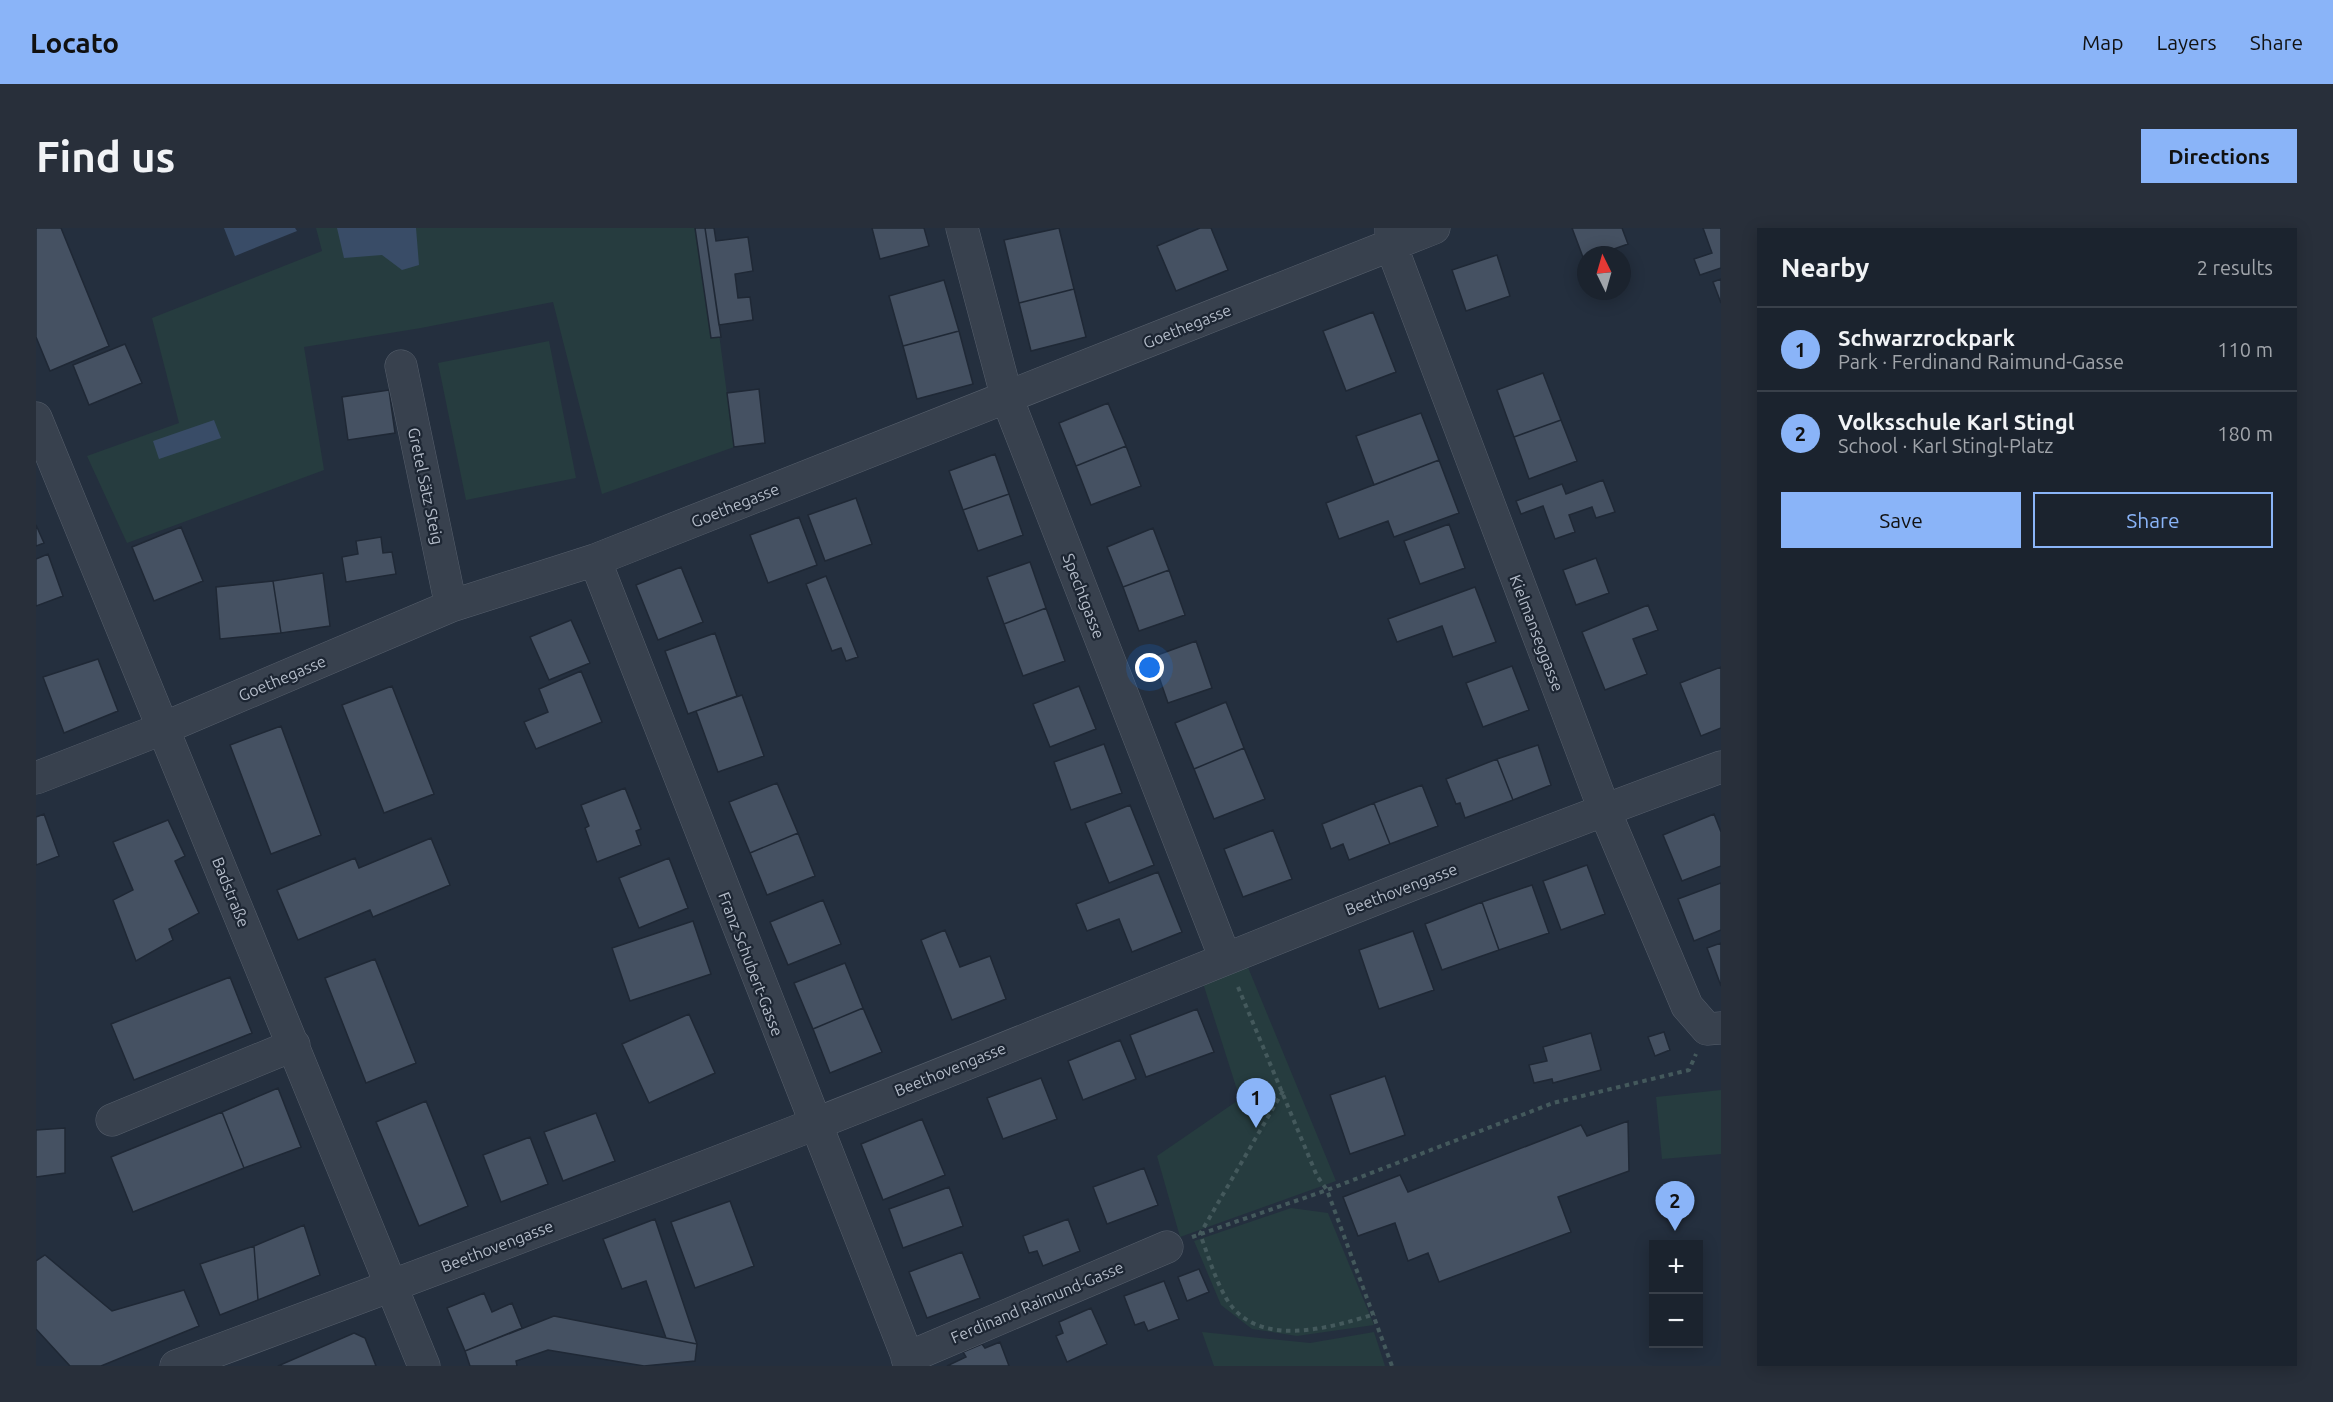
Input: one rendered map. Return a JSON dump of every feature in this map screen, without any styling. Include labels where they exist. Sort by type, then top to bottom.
[{"type":"street","name":"Spechtgasse","points":[[962,228],[1007,398],[1225,958]]},
{"type":"street","name":"Goethegasse","points":[[36,778],[164,728],[451,606],[595,560],[1007,398],[1391,236],[1434,228]]},
{"type":"street","name":"Kielmanseggasse","points":[[1391,236],[1604,809],[1687,1006],[1714,1029]]},
{"type":"street","name":"Gretel Sätz Steig","points":[[401,366],[451,606]]},
{"type":"street","name":"Badstraße","points":[[36,418],[393,1285],[424,1366]]},
{"type":"street","name":"Franz Schubert-Gasse","points":[[595,560],[909,1362]]},
{"type":"street","name":"Beethovengasse","points":[[176,1366],[814,1124],[1225,958],[1604,809],[1721,766]]},
{"type":"street","points":[[112,1120],[294,1045]]},
{"type":"street","name":"Ferdinand Raimund-Gasse","points":[[909,1362],[1167,1247]]},
{"type":"path","points":[[1225,958],[1283,1090],[1317,1176],[1327,1190],[1392,1366]]},
{"type":"path","points":[[1167,1247],[1327,1190],[1553,1103],[1689,1070],[1714,1029]]},
{"type":"path","points":[[1200,1234],[1283,1090]]},
{"type":"path","points":[[1200,1234],[1226,1298],[1234,1309],[1250,1321],[1270,1328],[1305,1332],[1374,1314]]},
{"type":"green space","points":[[316,228],[705,228],[734,447],[602,494],[553,302],[421,328],[304,347],[324,470],[127,543],[87,456],[179,423],[152,318],[322,251]]},
{"type":"green space","points":[[549,341],[576,478],[466,500],[438,363]]},
{"type":"green space","points":[[1247,965],[1336,1181],[1180,1237],[1157,1156],[1240,1099],[1202,980]]},
{"type":"green space","points":[[1721,1090],[1721,1154],[1662,1159],[1656,1097]]},
{"type":"green space","points":[[1291,1208],[1328,1213],[1374,1325],[1297,1336],[1252,1329],[1221,1305],[1194,1241]]},
{"type":"green space","points":[[1202,1332],[1310,1343],[1374,1332],[1385,1366],[1214,1366]]},
{"type":"water","points":[[224,228],[295,228],[297,231],[235,256]]},
{"type":"water","points":[[337,228],[416,228],[419,265],[402,270],[382,255],[344,258]]},
{"type":"water","points":[[214,420],[221,438],[159,459],[153,441]]},
{"type":"building","points":[[36,228],[61,228],[109,346],[50,371],[36,337]]},
{"type":"building","points":[[695,228],[705,228],[721,337],[711,338]]},
{"type":"building","points":[[705,228],[714,228],[716,241],[748,237],[753,271],[735,274],[738,298],[750,297],[753,320],[719,325]]},
{"type":"building","points":[[872,228],[924,228],[929,246],[880,259]]},
{"type":"building","points":[[1059,228],[1074,289],[1019,303],[1004,240]]},
{"type":"building","points":[[1200,228],[1211,228],[1228,270],[1176,291],[1157,246]]},
{"type":"building","points":[[1572,228],[1622,228],[1628,244],[1622,246],[1579,246]]},
{"type":"building","points":[[1703,228],[1721,228],[1721,268],[1700,275],[1694,259],[1712,253]]},
{"type":"building","points":[[1497,255],[1510,296],[1466,311],[1452,270]]},
{"type":"building","points":[[1721,279],[1721,303],[1713,282]]},
{"type":"building","points":[[944,280],[959,331],[903,346],[889,296]]},
{"type":"building","points":[[1074,289],[1086,337],[1031,351],[1019,303]]},
{"type":"building","points":[[1373,312],[1396,372],[1346,391],[1323,331]]},
{"type":"building","points":[[959,331],[973,384],[917,399],[903,346]]},
{"type":"building","points":[[125,344],[142,383],[89,405],[73,365]]},
{"type":"building","points":[[1543,373],[1561,420],[1514,437],[1497,390]]},
{"type":"building","points":[[759,389],[765,443],[734,447],[727,393]]},
{"type":"building","points":[[389,390],[395,433],[348,440],[342,397]]},
{"type":"building","points":[[1108,403],[1126,446],[1076,466],[1059,423]]},
{"type":"building","points":[[1421,413],[1439,460],[1374,485],[1356,436]]},
{"type":"building","points":[[1561,420],[1577,461],[1529,479],[1514,437]]},
{"type":"building","points":[[1126,446],[1141,486],[1091,505],[1076,466]]},
{"type":"building","points":[[995,454],[1009,494],[963,510],[949,471]]},
{"type":"building","points":[[1439,460],[1459,513],[1394,537],[1388,521],[1339,539],[1326,503]]},
{"type":"building","points":[[1603,480],[1615,512],[1596,518],[1592,507],[1569,515],[1575,532],[1555,539],[1543,506],[1521,514],[1516,501],[1562,484],[1566,494]]},
{"type":"building","points":[[1009,494],[1023,535],[978,551],[963,510]]},
{"type":"building","points":[[856,498],[872,544],[825,561],[808,515]]},
{"type":"building","points":[[799,517],[817,565],[768,583],[750,535]]},
{"type":"building","points":[[1449,524],[1465,568],[1420,584],[1404,541]]},
{"type":"building","points":[[36,525],[44,543],[36,546]]},
{"type":"building","points":[[181,527],[203,581],[154,601],[132,547]]},
{"type":"building","points":[[1153,528],[1169,570],[1123,587],[1107,547]]},
{"type":"building","points":[[381,537],[383,553],[392,552],[396,574],[346,582],[342,557],[358,554],[356,541]]},
{"type":"building","points":[[48,554],[63,596],[36,606],[36,559]]},
{"type":"building","points":[[1596,558],[1609,593],[1576,605],[1563,570]]},
{"type":"building","points":[[1030,562],[1046,608],[1004,624],[987,577]]},
{"type":"building","points":[[681,567],[703,622],[658,640],[636,585]]},
{"type":"building","points":[[1169,570],[1185,615],[1139,631],[1123,587]]},
{"type":"building","points":[[323,573],[330,626],[281,633],[273,581]]},
{"type":"building","points":[[826,576],[858,657],[846,661],[841,648],[832,651],[806,584]]},
{"type":"building","points":[[273,581],[281,633],[220,639],[216,587]]},
{"type":"building","points":[[1475,587],[1496,642],[1453,657],[1442,626],[1397,642],[1388,619]]},
{"type":"building","points":[[1648,605],[1658,630],[1633,639],[1647,674],[1605,690],[1582,632]]},
{"type":"building","points":[[1046,608],[1065,661],[1023,676],[1004,624]]},
{"type":"building","points":[[571,620],[590,663],[549,680],[530,637]]},
{"type":"building","points":[[715,633],[737,696],[688,714],[665,651]]},
{"type":"building","points":[[1196,641],[1212,688],[1168,703],[1152,657]]},
{"type":"building","points":[[98,659],[118,711],[64,733],[43,677]]},
{"type":"building","points":[[1512,666],[1529,710],[1483,727],[1466,683]]},
{"type":"building","points":[[1721,667],[1721,728],[1701,736],[1680,683]]},
{"type":"building","points":[[581,671],[602,722],[536,749],[524,722],[548,712],[539,689]]},
{"type":"building","points":[[392,686],[434,794],[384,813],[342,705]]},
{"type":"building","points":[[1079,686],[1096,729],[1050,747],[1033,704]]},
{"type":"building","points":[[742,695],[764,756],[718,772],[696,711]]},
{"type":"building","points":[[1226,702],[1244,748],[1194,769],[1175,723]]},
{"type":"building","points":[[281,726],[321,835],[271,854],[230,745]]},
{"type":"building","points":[[1104,744],[1122,793],[1071,810],[1054,762]]},
{"type":"building","points":[[1538,745],[1551,785],[1513,800],[1497,759]]},
{"type":"building","points":[[1244,748],[1265,799],[1214,819],[1194,769]]},
{"type":"building","points":[[1497,759],[1513,800],[1465,818],[1460,803],[1456,804],[1446,779]]},
{"type":"building","points":[[777,783],[798,833],[750,853],[729,802]]},
{"type":"building","points":[[1422,785],[1438,826],[1390,844],[1374,803]]},
{"type":"building","points":[[625,788],[641,829],[636,831],[641,845],[597,862],[585,828],[589,826],[581,805]]},
{"type":"building","points":[[1374,803],[1390,844],[1349,860],[1343,844],[1331,849],[1322,824]]},
{"type":"building","points":[[1130,805],[1154,865],[1109,883],[1085,823]]},
{"type":"building","points":[[44,814],[59,856],[36,865],[36,817]]},
{"type":"building","points":[[1714,814],[1721,832],[1721,866],[1682,881],[1663,835]]},
{"type":"building","points":[[168,820],[185,856],[175,861],[199,913],[169,929],[173,940],[136,961],[113,900],[133,890],[113,842]]},
{"type":"building","points":[[1273,830],[1292,879],[1243,897],[1224,849]]},
{"type":"building","points":[[798,833],[815,876],[767,895],[750,853]]},
{"type":"building","points":[[431,838],[450,885],[373,917],[370,910],[298,940],[277,890],[355,858],[359,868]]},
{"type":"building","points":[[669,858],[688,908],[639,928],[619,878]]},
{"type":"building","points":[[1587,865],[1605,914],[1561,930],[1543,881]]},
{"type":"building","points":[[1158,872],[1182,932],[1132,952],[1119,919],[1087,931],[1076,904]]},
{"type":"building","points":[[1721,883],[1721,930],[1694,941],[1678,899]]},
{"type":"building","points":[[1532,885],[1549,933],[1499,950],[1482,902]]},
{"type":"building","points":[[823,900],[841,944],[788,965],[770,922]]},
{"type":"building","points":[[1482,902],[1499,950],[1442,970],[1425,924]]},
{"type":"building","points":[[693,921],[711,974],[630,1001],[612,948]]},
{"type":"building","points":[[945,930],[960,967],[990,956],[1006,999],[952,1020],[921,940]]},
{"type":"building","points":[[1413,931],[1434,990],[1379,1009],[1359,950]]},
{"type":"building","points":[[1721,943],[1721,986],[1707,948]]},
{"type":"building","points":[[375,959],[416,1063],[366,1083],[325,978]]},
{"type":"building","points":[[845,963],[863,1008],[813,1029],[794,983]]},
{"type":"building","points":[[230,977],[252,1033],[134,1080],[111,1024]]},
{"type":"building","points":[[863,1008],[882,1052],[830,1073],[813,1029]]},
{"type":"building","points":[[1197,1009],[1214,1052],[1146,1077],[1130,1035]]},
{"type":"building","points":[[689,1014],[715,1073],[649,1103],[622,1044]]},
{"type":"building","points":[[1664,1032],[1670,1050],[1655,1056],[1648,1037]]},
{"type":"building","points":[[1591,1033],[1601,1070],[1553,1083],[1552,1079],[1534,1083],[1529,1065],[1547,1061],[1543,1047]]},
{"type":"building","points":[[1120,1040],[1136,1079],[1083,1100],[1068,1061]]},
{"type":"building","points":[[1385,1076],[1405,1135],[1350,1154],[1330,1095]]},
{"type":"building","points":[[1041,1078],[1057,1119],[1003,1139],[987,1098]]},
{"type":"building","points":[[278,1088],[301,1147],[244,1168],[222,1112]]},
{"type":"building","points":[[426,1101],[468,1206],[419,1226],[376,1122]]},
{"type":"building","points":[[222,1112],[244,1168],[133,1212],[111,1157]]},
{"type":"building","points":[[596,1113],[615,1161],[563,1181],[544,1132]]},
{"type":"building","points":[[922,1119],[945,1175],[883,1200],[861,1144]]},
{"type":"building","points":[[1628,1121],[1629,1171],[1558,1197],[1571,1232],[1439,1282],[1428,1253],[1408,1261],[1395,1223],[1358,1236],[1343,1197],[1400,1175],[1408,1192],[1581,1125],[1587,1136]]},
{"type":"building","points":[[65,1128],[65,1173],[36,1177],[36,1130]]},
{"type":"building","points":[[530,1137],[548,1184],[501,1202],[483,1155]]},
{"type":"building","points":[[1144,1168],[1158,1205],[1107,1224],[1093,1187]]},
{"type":"building","points":[[949,1187],[963,1226],[903,1248],[889,1209]]},
{"type":"building","points":[[730,1201],[754,1266],[695,1288],[671,1222]]},
{"type":"building","points":[[655,1219],[697,1344],[666,1338],[646,1281],[622,1289],[603,1239]]},
{"type":"building","points":[[1068,1219],[1080,1251],[1043,1266],[1037,1251],[1029,1253],[1023,1236]]},
{"type":"building","points":[[304,1225],[320,1275],[258,1300],[254,1246]]},
{"type":"building","points":[[254,1246],[258,1300],[220,1315],[200,1264]]},
{"type":"building","points":[[962,1252],[980,1298],[927,1318],[909,1272]]},
{"type":"building","points":[[45,1255],[112,1311],[184,1290],[199,1326],[101,1366],[70,1366],[36,1329],[36,1261]]},
{"type":"building","points":[[1199,1269],[1209,1292],[1187,1301],[1178,1277]]},
{"type":"building","points":[[1164,1281],[1179,1319],[1148,1331],[1144,1322],[1135,1325],[1124,1296]]},
{"type":"building","points":[[484,1293],[492,1312],[512,1303],[522,1328],[465,1351],[447,1308]]},
{"type":"building","points":[[1091,1308],[1107,1344],[1067,1362],[1056,1336],[1063,1333],[1059,1322]]},
{"type":"building","points":[[554,1316],[697,1344],[695,1361],[644,1366],[548,1350],[516,1361],[517,1366],[470,1366],[465,1351]]},
{"type":"building","points":[[354,1333],[365,1338],[376,1366],[278,1366]]},
{"type":"building","points":[[1000,1342],[1009,1366],[947,1366],[966,1357],[963,1352],[982,1344],[985,1348]]},
{"type":"place","name":"Schwarzrockpark","points":[[1256,1128]]},
{"type":"place","name":"Volksschule Karl Stingl","points":[[1675,1231]]}]
